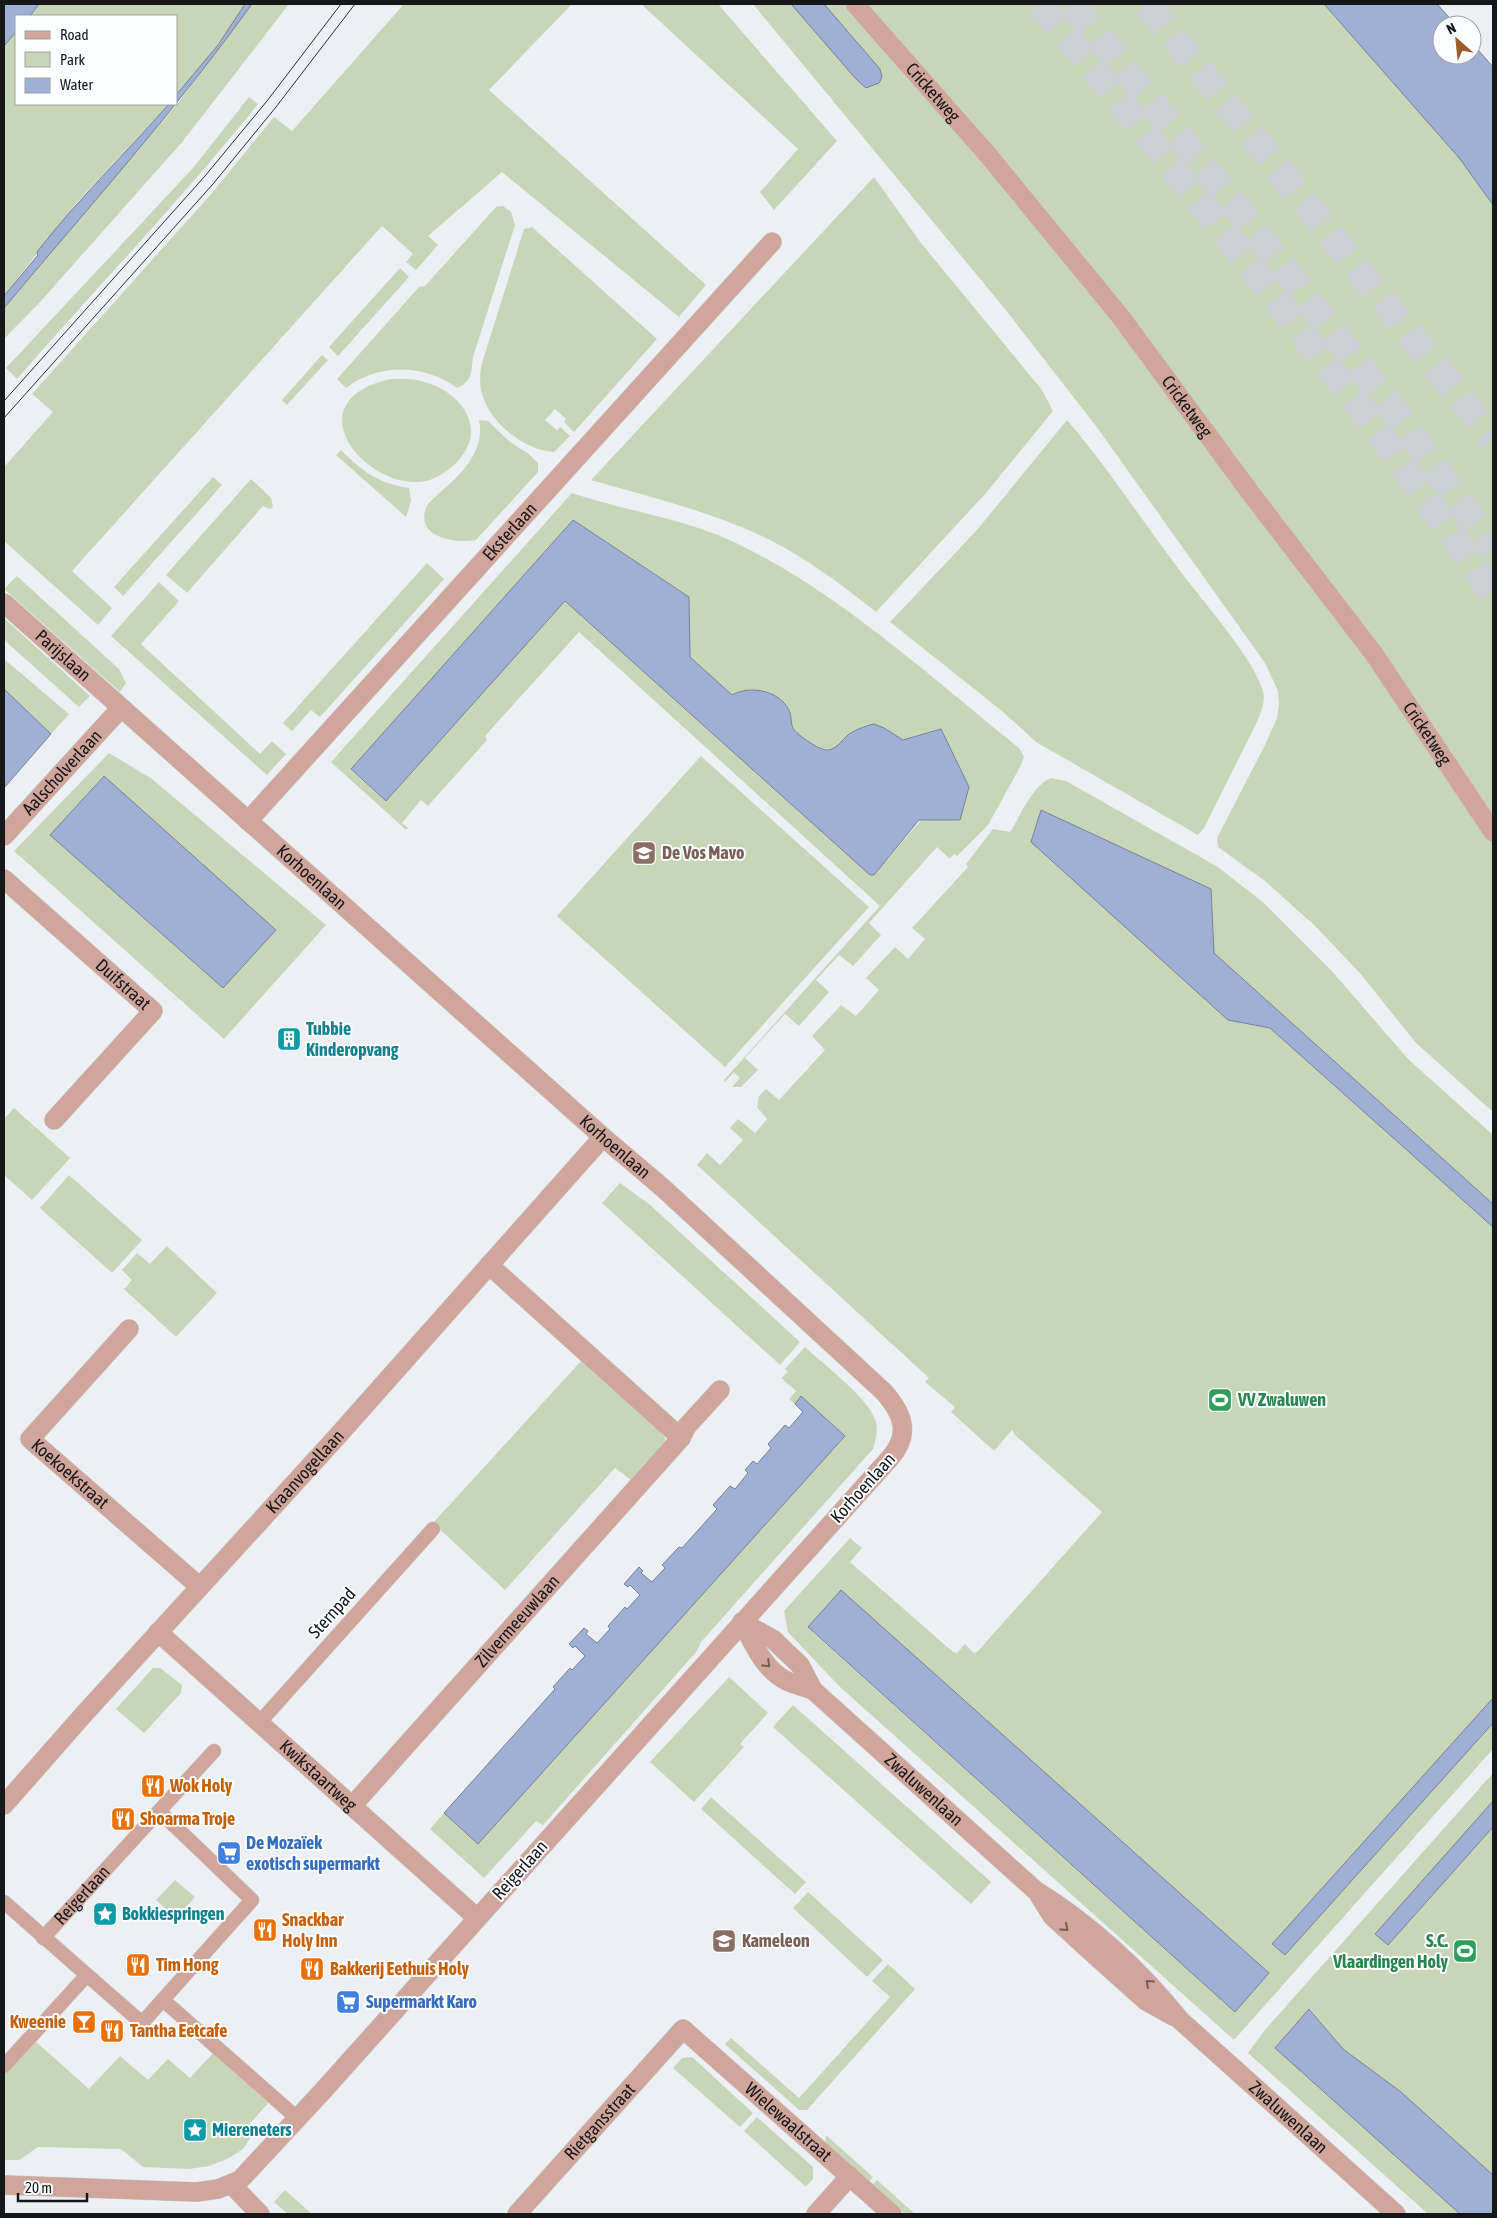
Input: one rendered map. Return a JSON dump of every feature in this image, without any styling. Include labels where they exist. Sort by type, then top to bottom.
[{"type":"street","name":"Cricketweg","points":[[855,4],[988,155],[1120,316],[1252,495],[1374,654],[1493,832]]},
{"type":"street","name":"Eksterlaan","points":[[248,821],[772,242]]},
{"type":"street","name":"Parijslaan","points":[[4,604],[120,709]]},
{"type":"street","name":"Korhoenlaan","points":[[120,709],[663,1188],[884,1392],[900,1416],[903,1432],[899,1447],[742,1622]]},
{"type":"street","name":"Aalscholverlaan","points":[[4,836],[120,709]]},
{"type":"street","name":"Duifstraat","points":[[4,879],[153,1011],[54,1120]]},
{"type":"street","name":"Kraanvogellaan","points":[[4,1805],[603,1137]]},
{"type":"street","points":[[489,1265],[681,1438]]},
{"type":"street","name":"Koekoekstraat","points":[[129,1329],[30,1439],[200,1587]]},
{"type":"street","name":"Zilvermeeuwlaan","points":[[352,1806],[681,1438],[687,1426],[720,1390]]},
{"type":"street","name":"Sternpad","points":[[259,1723],[432,1529]]},
{"type":"street","name":"Zwaluwenlaan","points":[[742,1622],[774,1640],[784,1649],[800,1665],[813,1690],[1035,1890],[1052,1916],[1139,1995],[1180,2020],[1396,2214]]},
{"type":"street","name":"Reigerlaan","points":[[4,2186],[197,2192],[232,2185],[253,2168],[742,1622]]},
{"type":"street","name":"Kwikstaartweg","points":[[158,1632],[477,1918]]},
{"type":"street","name":"Reigerlaan","points":[[160,1811],[252,1900],[142,2023],[43,1938],[214,1751]]},
{"type":"street","points":[[4,1902],[43,1938]]},
{"type":"street","points":[[4,2066],[87,1975]]},
{"type":"street","points":[[163,2000],[297,2118]]},
{"type":"street","name":"Wielewaalstraat","points":[[684,2029],[892,2214]]},
{"type":"street","name":"Rietgansstraat","points":[[517,2214],[684,2029]]},
{"type":"street","points":[[816,2214],[850,2176]]},
{"type":"street","points":[[232,2185],[260,2214]]},
{"type":"green space","points":[[39,4],[245,4],[218,45],[178,93],[178,15],[31,15]]},
{"type":"green space","points":[[252,4],[289,4],[183,141],[41,301],[4,339],[4,308],[176,105],[178,105]]},
{"type":"green space","points":[[404,4],[572,4],[489,90],[706,285],[679,317],[502,172],[428,236],[438,245],[416,270],[406,262],[413,254],[382,226],[72,571],[112,608],[98,625],[4,541],[4,467],[53,412],[32,394],[212,193],[274,117],[292,131]]},
{"type":"green space","points":[[641,4],[718,4],[837,141],[774,210],[760,192],[798,149]]},
{"type":"green space","points":[[753,4],[1324,4],[1460,159],[1493,205],[1493,1112],[1416,1043],[1359,972],[1314,925],[1265,881],[1218,847],[1217,838],[1277,718],[1278,691],[1265,663],[1096,426],[1005,309]]},
{"type":"green space","points":[[15,33],[15,105],[168,105],[79,200],[4,296],[4,46]]},
{"type":"green space","points":[[249,97],[258,104],[169,209],[17,379],[6,368],[193,168]]},
{"type":"green space","points":[[874,177],[921,243],[1042,390],[1053,411],[986,493],[876,612],[811,564],[747,529],[703,513],[591,480]]},
{"type":"green space","points":[[503,206],[511,212],[515,225],[473,357],[469,379],[457,388],[430,374],[402,370],[387,371],[373,374],[346,388],[337,379],[419,287],[425,286],[496,207]]},
{"type":"green space","points":[[532,227],[657,339],[574,432],[564,422],[566,419],[555,409],[545,420],[557,430],[560,427],[570,436],[554,452],[531,446],[500,425],[486,405],[480,386],[482,363],[524,229]]},
{"type":"green space","points":[[400,268],[409,277],[338,356],[329,347]]},
{"type":"green space","points":[[322,355],[328,360],[287,405],[282,400]]},
{"type":"green space","points":[[391,379],[417,380],[438,387],[459,403],[466,413],[470,424],[471,436],[467,449],[455,464],[430,480],[407,481],[385,474],[365,461],[350,444],[343,425],[345,406],[361,390]]},
{"type":"green space","points":[[479,420],[488,421],[510,442],[529,454],[538,463],[538,472],[476,540],[449,540],[432,532],[427,526],[424,518],[426,508],[469,462],[479,442]]},
{"type":"green space","points":[[1067,420],[1098,458],[1169,556],[1228,632],[1250,663],[1263,691],[1263,704],[1256,724],[1204,828],[1198,835],[1036,742],[1002,711],[890,622],[977,530]]},
{"type":"green space","points":[[341,450],[357,465],[380,480],[409,488],[411,501],[406,517],[336,455]]},
{"type":"green space","points":[[213,477],[222,485],[123,596],[114,587]]},
{"type":"green space","points":[[251,479],[271,498],[273,507],[270,509],[263,506],[187,593],[166,575]]},
{"type":"green space","points":[[572,493],[695,527],[734,542],[773,562],[847,610],[917,664],[1019,748],[1024,757],[988,825],[957,856],[954,854],[950,859],[937,847],[869,923],[881,935],[853,966],[839,955],[816,980],[829,992],[799,1026],[785,1014],[745,1058],[758,1070],[741,1087],[732,1087],[740,1078],[734,1072],[725,1082],[724,1080],[880,906],[579,632],[485,736],[487,740],[428,806],[421,800],[402,823],[408,828],[406,830],[331,762]],"holes":[[[573,520],[689,597],[690,657],[732,695],[752,689],[789,710],[790,719],[795,731],[804,739],[825,749],[830,750],[884,728],[903,740],[922,819],[874,875],[870,875],[565,601],[386,801],[351,770]]]},
{"type":"green space","points":[[427,563],[444,579],[320,717],[311,710],[292,731],[283,723]]},
{"type":"green space","points":[[17,576],[119,669],[126,683],[120,692],[4,589]]},
{"type":"green space","points":[[159,582],[179,601],[141,644],[260,754],[272,741],[286,754],[267,775],[111,636]]},
{"type":"green space","points":[[4,618],[90,696],[79,707],[4,640]]},
{"type":"green space","points":[[4,659],[69,714],[51,734],[4,689]]},
{"type":"green space","points":[[109,753],[152,779],[326,925],[224,1039],[14,851]],"holes":[[[103,776],[275,930],[223,988],[50,835]]]},
{"type":"green space","points":[[701,756],[869,907],[725,1067],[557,916]]},
{"type":"green space","name":"VV Zwaluwen","points":[[1051,778],[1066,781],[1218,867],[1264,903],[1330,969],[1409,1060],[1493,1135],[1493,1204],[1214,953],[1211,889],[1041,810],[1228,1020],[1270,1028],[1493,1227],[1493,1698],[1272,1945],[1285,1955],[1493,1723],[1493,1749],[1234,2040],[839,1686],[788,1632],[784,1611],[850,1538],[862,1548],[850,1562],[953,1652],[957,1653],[965,1644],[974,1653],[978,1651],[1102,1512],[1015,1435],[1012,1430],[994,1451],[951,1412],[955,1407],[925,1382],[929,1378],[697,1165],[707,1153],[720,1165],[743,1140],[730,1128],[738,1119],[755,1133],[767,1119],[757,1107],[759,1096],[766,1089],[779,1100],[825,1050],[812,1036],[841,1005],[856,1016],[879,990],[866,978],[895,947],[908,959],[925,939],[912,928],[968,867],[966,864],[993,829],[1010,832],[1033,794],[1044,782]],"holes":[[[841,1591],[1269,1973],[1235,2012],[808,1628]]]},
{"type":"green space","points":[[14,1108],[70,1158],[32,1200],[4,1175],[4,1119]]},
{"type":"green space","points":[[69,1175],[142,1240],[112,1273],[40,1208]]},
{"type":"green space","points":[[620,1183],[649,1204],[800,1342],[780,1365],[602,1203]]},
{"type":"green space","points":[[167,1246],[217,1293],[176,1337],[124,1289],[132,1280],[122,1270],[137,1253],[150,1264]]},
{"type":"green space","points":[[805,1347],[844,1381],[870,1410],[877,1426],[873,1449],[701,1642],[697,1651],[543,1825],[536,1821],[484,1878],[430,1829],[444,1813],[478,1843],[845,1436],[801,1396],[795,1404],[789,1399],[796,1391],[781,1378],[788,1372],[785,1369]]},
{"type":"green space","points":[[581,1361],[661,1431],[665,1438],[665,1443],[631,1480],[615,1468],[505,1590],[433,1523]]},
{"type":"green space","points":[[153,1668],[160,1668],[182,1685],[181,1693],[144,1733],[116,1709]]},
{"type":"green space","points":[[729,1677],[768,1713],[740,1744],[744,1747],[694,1802],[650,1762]]},
{"type":"green space","points":[[793,1705],[991,1882],[971,1904],[773,1727]]},
{"type":"green space","points":[[1493,1773],[1493,1801],[1376,1934],[1388,1945],[1493,1827],[1493,2175],[1401,2092],[1343,2049],[1310,2009],[1275,2048],[1460,2214],[1428,2214],[1248,2053],[1264,2031]]},
{"type":"green space","points":[[711,1797],[806,1882],[795,1894],[701,1809]]},
{"type":"green space","points":[[175,1880],[195,1897],[176,1918],[156,1900]]},
{"type":"green space","points":[[808,1892],[883,1960],[867,1977],[793,1908]]},
{"type":"green space","points":[[888,1964],[915,1989],[807,2110],[799,2110],[725,2044],[731,2038],[799,2098],[890,1997],[872,1981]]},
{"type":"green space","points":[[34,2040],[89,2089],[120,2056],[148,2080],[168,2059],[190,2078],[215,2051],[270,2101],[245,2129],[245,2133],[251,2137],[243,2149],[229,2158],[209,2166],[189,2169],[143,2167],[121,2149],[38,2147],[19,2160],[4,2160],[4,2074]]},
{"type":"green space","points":[[692,2057],[753,2113],[740,2127],[673,2068],[682,2058]]},
{"type":"green space","points":[[757,2117],[813,2167],[813,2179],[806,2187],[744,2131]]},
{"type":"green space","points":[[826,2135],[873,2177],[869,2182],[825,2143]]},
{"type":"green space","points":[[877,2180],[915,2214],[905,2214],[872,2186]]},
{"type":"green space","points":[[285,2190],[312,2214],[288,2214],[274,2202]]},
{"type":"water","points":[[4,4],[39,4],[31,15],[15,15],[15,33],[4,46]]},
{"type":"water","points":[[245,4],[252,4],[178,100],[178,93],[218,45]]},
{"type":"water","points":[[791,4],[824,4],[880,69],[882,77],[879,83],[866,88]]},
{"type":"water","points":[[1324,4],[1437,4],[1447,15],[1432,15],[1432,65],[1482,65],[1482,54],[1493,67],[1493,205],[1460,159]]},
{"type":"water","points":[[168,105],[174,105],[4,308],[4,296],[38,255],[37,252],[53,232]]},
{"type":"water","points":[[573,520],[689,597],[690,657],[732,695],[747,690],[755,690],[763,691],[778,698],[789,710],[793,728],[799,735],[814,745],[824,750],[831,749],[852,732],[874,724],[903,740],[941,729],[969,787],[960,820],[919,820],[874,875],[870,875],[565,601],[386,801],[351,769]]},
{"type":"water","points":[[4,689],[51,734],[4,788]]},
{"type":"water","points":[[104,776],[276,930],[223,988],[50,835]]},
{"type":"water","points":[[1041,810],[1211,889],[1214,953],[1493,1204],[1493,1227],[1270,1028],[1228,1020],[1031,842]]},
{"type":"water","points":[[801,1396],[845,1436],[478,1844],[444,1813],[555,1689],[553,1687],[570,1668],[572,1670],[585,1656],[575,1646],[573,1648],[569,1644],[584,1628],[588,1631],[586,1634],[597,1643],[610,1629],[608,1626],[625,1607],[627,1609],[640,1595],[630,1585],[628,1587],[624,1584],[639,1567],[643,1571],[641,1573],[652,1582],[665,1568],[662,1565],[679,1547],[682,1548],[717,1509],[713,1505],[730,1486],[735,1489],[748,1473],[745,1470],[753,1461],[757,1464],[771,1448],[768,1444],[785,1425],[789,1428],[803,1412],[795,1404]]},
{"type":"water","points":[[841,1590],[1269,1973],[1235,2012],[808,1627]]},
{"type":"water","points":[[1493,1698],[1493,1723],[1285,1955],[1272,1944]]},
{"type":"water","points":[[1493,1801],[1493,1827],[1388,1945],[1375,1934]]},
{"type":"water","points":[[1309,2009],[1343,2049],[1401,2092],[1493,2175],[1493,2214],[1460,2214],[1275,2048]]},
{"type":"tunnel","points":[[1039,4],[1073,43],[1225,233],[1382,436],[1493,593]]},
{"type":"tunnel","points":[[1072,4],[1245,218],[1402,421],[1493,550]]},
{"type":"tunnel","points":[[1147,4],[1493,439]]},
{"type":"tram line","points":[[4,401],[205,176],[267,101],[341,4]]},
{"type":"tram line","points":[[4,418],[213,184],[276,107],[355,4]]},
{"type":"place","name":"De Vos Mavo","points":[[644,853]]},
{"type":"place","name":"Tubbie Kinderopvang","points":[[289,1039]]},
{"type":"place","name":"VV Zwaluwen","points":[[1220,1400]]},
{"type":"place","name":"Wok Holy","points":[[153,1786]]},
{"type":"place","name":"Shoarma Troje","points":[[123,1819]]},
{"type":"place","name":"De Mozaïek exotisch supermarkt","points":[[229,1853]]},
{"type":"place","name":"Bokkiespringen","points":[[105,1914]]},
{"type":"place","name":"Snackbar Holy Inn","points":[[265,1930]]},
{"type":"place","name":"Kameleon","points":[[724,1941]]},
{"type":"place","name":"S.C. Vlaardingen Holy","points":[[1465,1951]]},
{"type":"place","name":"Tim Hong","points":[[138,1965]]},
{"type":"place","name":"Bakkerij Eethuis Holy","points":[[312,1969]]},
{"type":"place","name":"Supermarkt Karo","points":[[348,2002]]},
{"type":"place","name":"Kweenie","points":[[84,2022]]},
{"type":"place","name":"Tantha Eetcafe","points":[[112,2031]]},
{"type":"place","name":"Miereneters","points":[[195,2130]]}]
